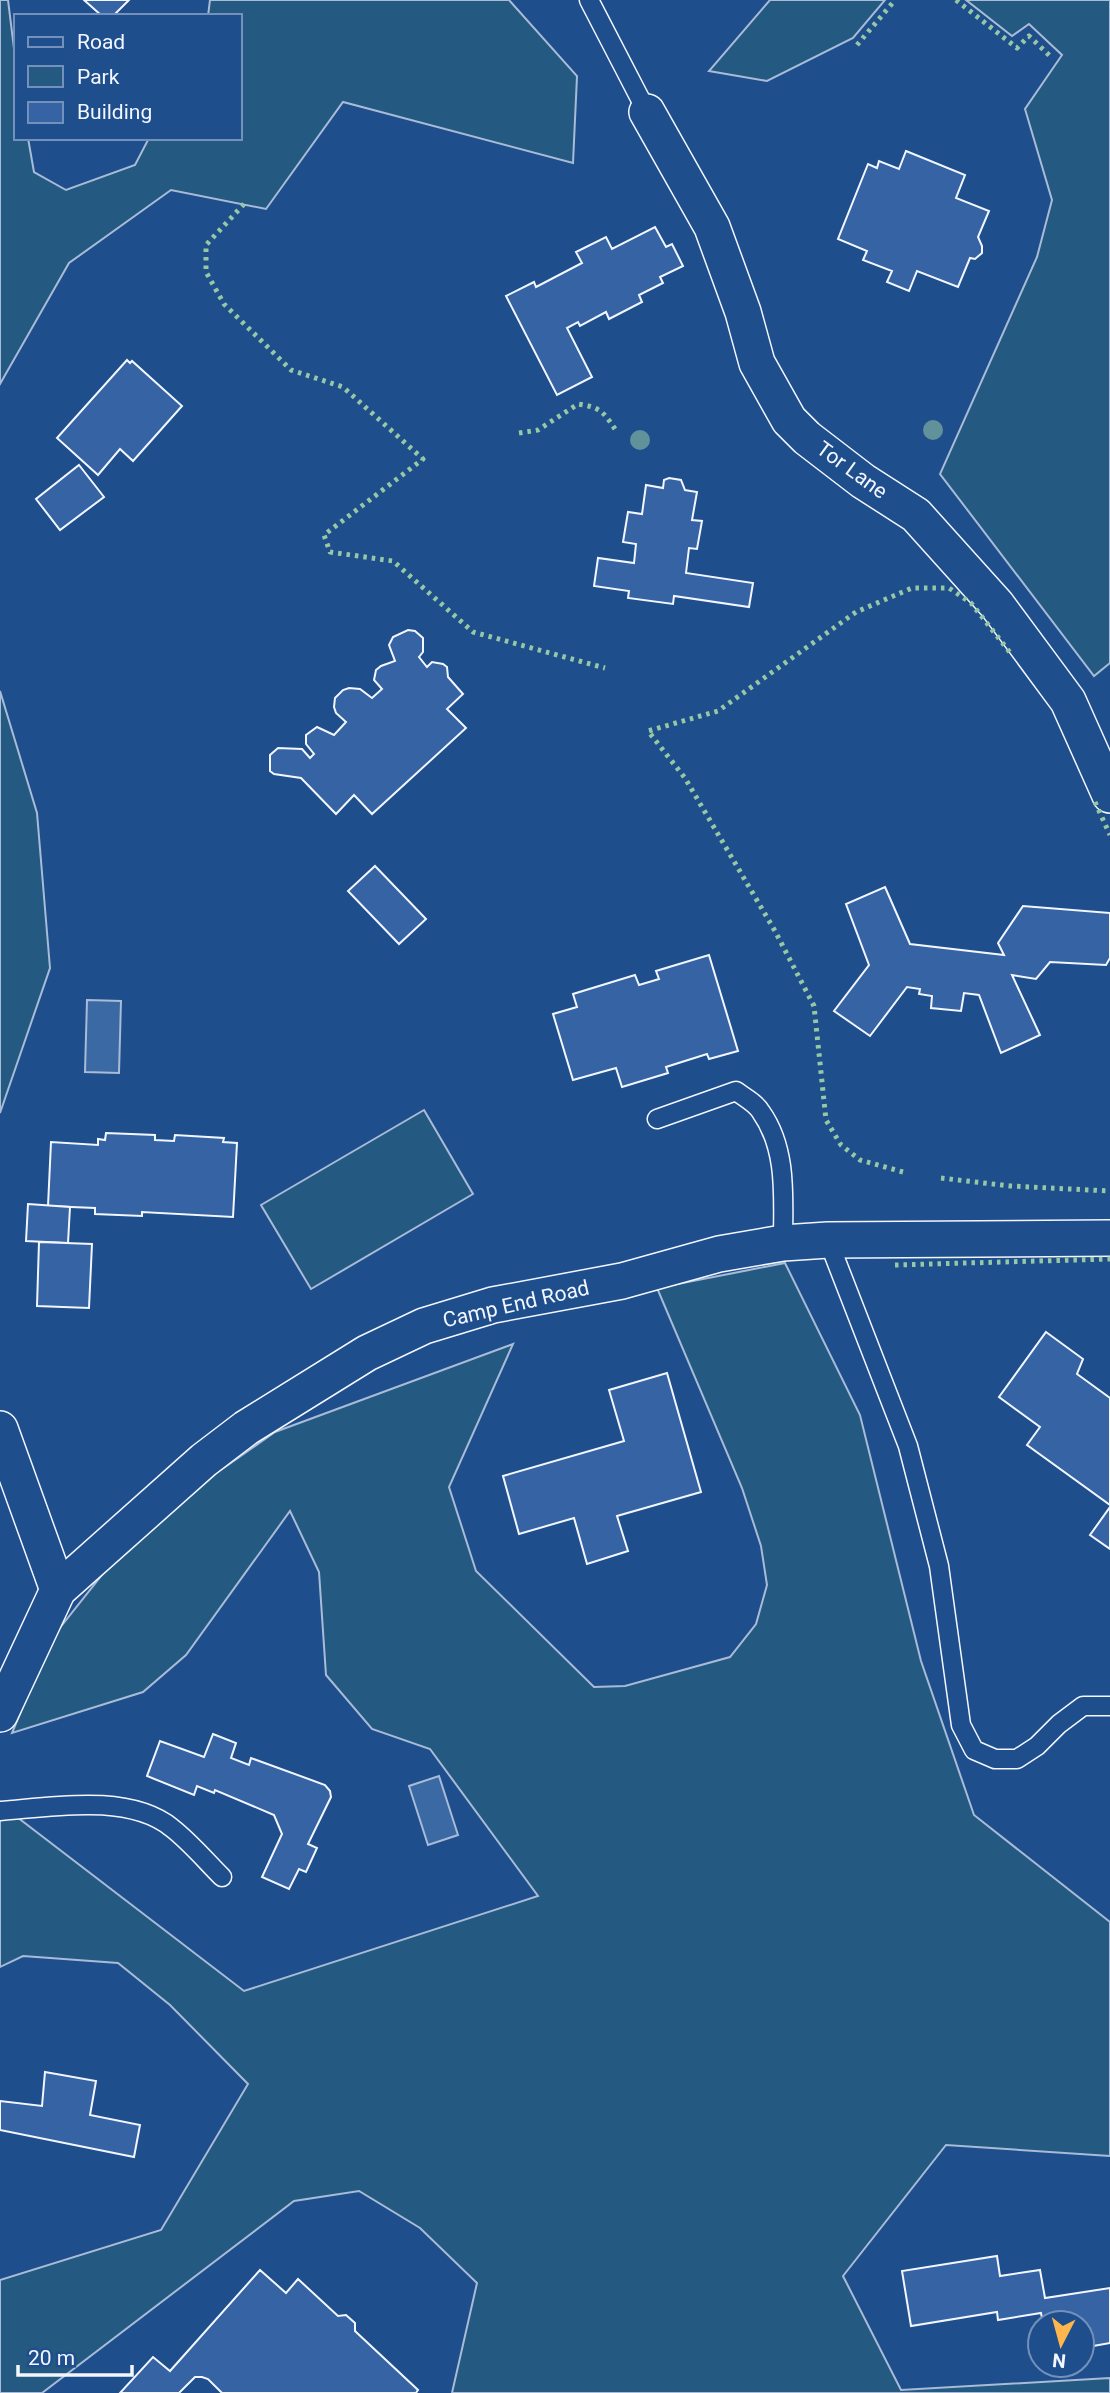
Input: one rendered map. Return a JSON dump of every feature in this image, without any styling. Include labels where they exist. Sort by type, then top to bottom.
[{"type":"street","name":"Tor Lane","points":[[647,111],[712,227],[743,312],[757,363],[789,420],[807,438],[863,481],[916,515],[997,605],[1068,701],[1110,795]]},
{"type":"street","name":"Camp End Road","points":[[0,1714],[58,1590],[204,1460],[246,1428],[367,1353],[424,1326],[493,1305],[622,1281],[719,1254],[783,1243],[828,1240],[1110,1238]]},
{"type":"street","points":[[0,1429],[58,1590]]},
{"type":"lane","points":[[589,0],[647,111]]},
{"type":"lane","points":[[657,1119],[736,1091],[760,1110],[776,1141],[783,1180],[783,1243]]},
{"type":"lane","points":[[828,1240],[908,1446],[939,1566],[961,1726],[974,1750],[995,1759],[1017,1759],[1083,1706],[1110,1706]]},
{"type":"lane","points":[[0,1811],[83,1805],[142,1810],[171,1827],[222,1877]]},
{"type":"green space","points":[[0,0],[8,0],[14,49],[14,140],[28,140],[34,172],[66,190],[135,165],[148,140],[242,140],[242,14],[208,14],[210,0],[509,0],[577,76],[573,163],[343,102],[266,209],[171,190],[69,263],[0,384]]},
{"type":"green space","points":[[770,0],[885,0],[853,38],[767,81],[709,71]]},
{"type":"green space","points":[[966,0],[1110,0],[1110,663],[1094,676],[940,474],[1037,257],[1052,200],[1025,109],[1062,55],[1029,24],[1012,36]]},
{"type":"green space","points":[[0,691],[37,813],[50,968],[0,1113]]},
{"type":"green space","points":[[424,1110],[473,1194],[311,1289],[261,1205]]},
{"type":"green space","points":[[785,1263],[860,1415],[921,1661],[974,1815],[1110,1922],[1110,2156],[946,2145],[843,2276],[901,2390],[1110,2378],[1110,2393],[452,2393],[477,2283],[420,2228],[359,2191],[294,2201],[42,2393],[0,2393],[0,2280],[161,2230],[248,2084],[170,2005],[118,1963],[23,1956],[0,1967],[0,1804],[244,1991],[538,1896],[430,1749],[372,1729],[326,1675],[319,1572],[290,1511],[186,1655],[143,1692],[12,1733],[51,1639],[141,1526],[275,1432],[513,1344],[449,1487],[476,1571],[594,1687],[625,1686],[730,1657],[756,1624],[767,1585],[761,1546],[742,1488],[657,1288]]},
{"type":"shaded area","points":[[87,1000],[121,1001],[119,1073],[85,1072]]},
{"type":"shaded area","points":[[439,1776],[458,1835],[428,1845],[409,1786]]},
{"type":"building","points":[[84,0],[129,0],[115,14],[100,14]]},
{"type":"building","points":[[906,151],[965,175],[956,198],[989,211],[978,237],[982,253],[975,259],[970,258],[958,287],[917,271],[909,291],[887,282],[892,271],[863,260],[867,251],[838,239],[868,164],[877,168],[879,161],[899,169]]},
{"type":"building","points":[[655,227],[666,247],[672,244],[683,266],[660,277],[663,283],[639,295],[642,302],[609,319],[606,312],[580,326],[578,322],[567,328],[592,377],[557,395],[506,296],[534,282],[536,287],[582,263],[576,252],[606,237],[612,249]]},
{"type":"building","points":[[127,360],[130,363],[132,361],[182,406],[133,461],[120,449],[98,475],[57,438]]},
{"type":"building","points":[[79,465],[104,497],[60,530],[36,499]]},
{"type":"building","points":[[664,480],[681,480],[685,490],[697,492],[692,520],[702,521],[697,549],[689,548],[686,573],[753,583],[749,607],[674,596],[673,604],[628,598],[629,591],[594,586],[598,558],[634,563],[636,544],[623,542],[628,512],[642,514],[646,485],[663,488]]},
{"type":"building","points":[[408,630],[415,631],[423,638],[423,652],[419,657],[427,667],[432,662],[447,667],[448,677],[463,694],[447,709],[466,728],[372,814],[354,795],[336,814],[301,778],[270,771],[270,755],[278,748],[302,749],[310,758],[314,754],[306,744],[306,735],[317,727],[334,735],[346,722],[336,713],[334,707],[335,698],[343,690],[360,689],[372,698],[382,689],[374,680],[376,670],[395,661],[389,645],[393,637]]},
{"type":"building","points":[[375,866],[426,919],[399,944],[348,891]]},
{"type":"building","points":[[885,887],[910,944],[1004,955],[998,943],[1023,906],[1110,913],[1110,958],[1106,965],[1050,962],[1036,979],[1012,975],[1040,1035],[1001,1053],[979,995],[964,993],[961,1011],[931,1008],[932,996],[919,994],[920,989],[907,987],[870,1036],[834,1011],[869,965],[846,904]]},
{"type":"building","points":[[709,955],[738,1051],[709,1059],[707,1054],[666,1067],[668,1073],[622,1087],[616,1068],[573,1080],[553,1014],[577,1007],[573,994],[635,975],[639,985],[659,979],[656,971]]},
{"type":"building","points":[[106,1133],[155,1135],[155,1140],[174,1141],[175,1135],[224,1138],[223,1142],[237,1143],[233,1217],[142,1212],[142,1216],[95,1214],[95,1208],[48,1206],[51,1142],[98,1145],[98,1139],[105,1140]]},
{"type":"building","points":[[28,1204],[70,1207],[68,1243],[26,1241]]},
{"type":"building","points":[[39,1242],[92,1244],[89,1308],[37,1306]]},
{"type":"building","points":[[1046,1332],[1083,1359],[1077,1374],[1110,1398],[1110,1505],[1027,1445],[1040,1427],[999,1397]]},
{"type":"building","points":[[667,1373],[701,1492],[617,1516],[628,1551],[587,1564],[574,1518],[519,1534],[503,1476],[624,1441],[609,1390]]},
{"type":"building","points":[[1110,1507],[1110,1549],[1090,1535]]},
{"type":"building","points":[[213,1734],[236,1743],[231,1758],[249,1765],[251,1758],[325,1785],[330,1791],[331,1797],[308,1844],[317,1848],[306,1872],[299,1869],[289,1889],[262,1877],[282,1834],[274,1815],[215,1790],[214,1793],[197,1786],[194,1795],[147,1776],[160,1741],[204,1757]]},
{"type":"building","points":[[45,2072],[96,2081],[90,2115],[140,2125],[134,2157],[0,2130],[0,2101],[42,2106]]},
{"type":"building","points":[[997,2256],[1000,2276],[1040,2270],[1045,2298],[1110,2288],[1110,2343],[1096,2346],[1096,2309],[1026,2309],[1026,2315],[998,2320],[997,2312],[911,2326],[902,2271]]},
{"type":"building","points":[[260,2270],[286,2293],[298,2279],[338,2316],[346,2315],[355,2323],[355,2331],[418,2390],[416,2393],[222,2393],[208,2379],[195,2377],[179,2393],[120,2393],[153,2357],[170,2371]]},
{"type":"hedge","points":[[857,45],[895,0]]},
{"type":"hedge","points":[[956,0],[1017,48],[1029,36],[1051,57]]},
{"type":"hedge","points":[[244,204],[206,245],[206,272],[224,304],[291,370],[343,387],[423,459],[324,535],[330,552],[393,561],[473,632],[605,668]]},
{"type":"hedge","points":[[519,433],[538,430],[578,404],[600,411],[615,429]]},
{"type":"hedge","points":[[903,1172],[860,1160],[841,1145],[826,1120],[814,1006],[775,931],[685,778],[648,731],[718,711],[856,612],[912,588],[949,588],[971,603],[1012,655]]},
{"type":"hedge","points":[[1095,802],[1110,835]]},
{"type":"hedge","points":[[941,1178],[1010,1186],[1110,1191]]},
{"type":"hedge","points":[[895,1265],[1110,1259]]}]
